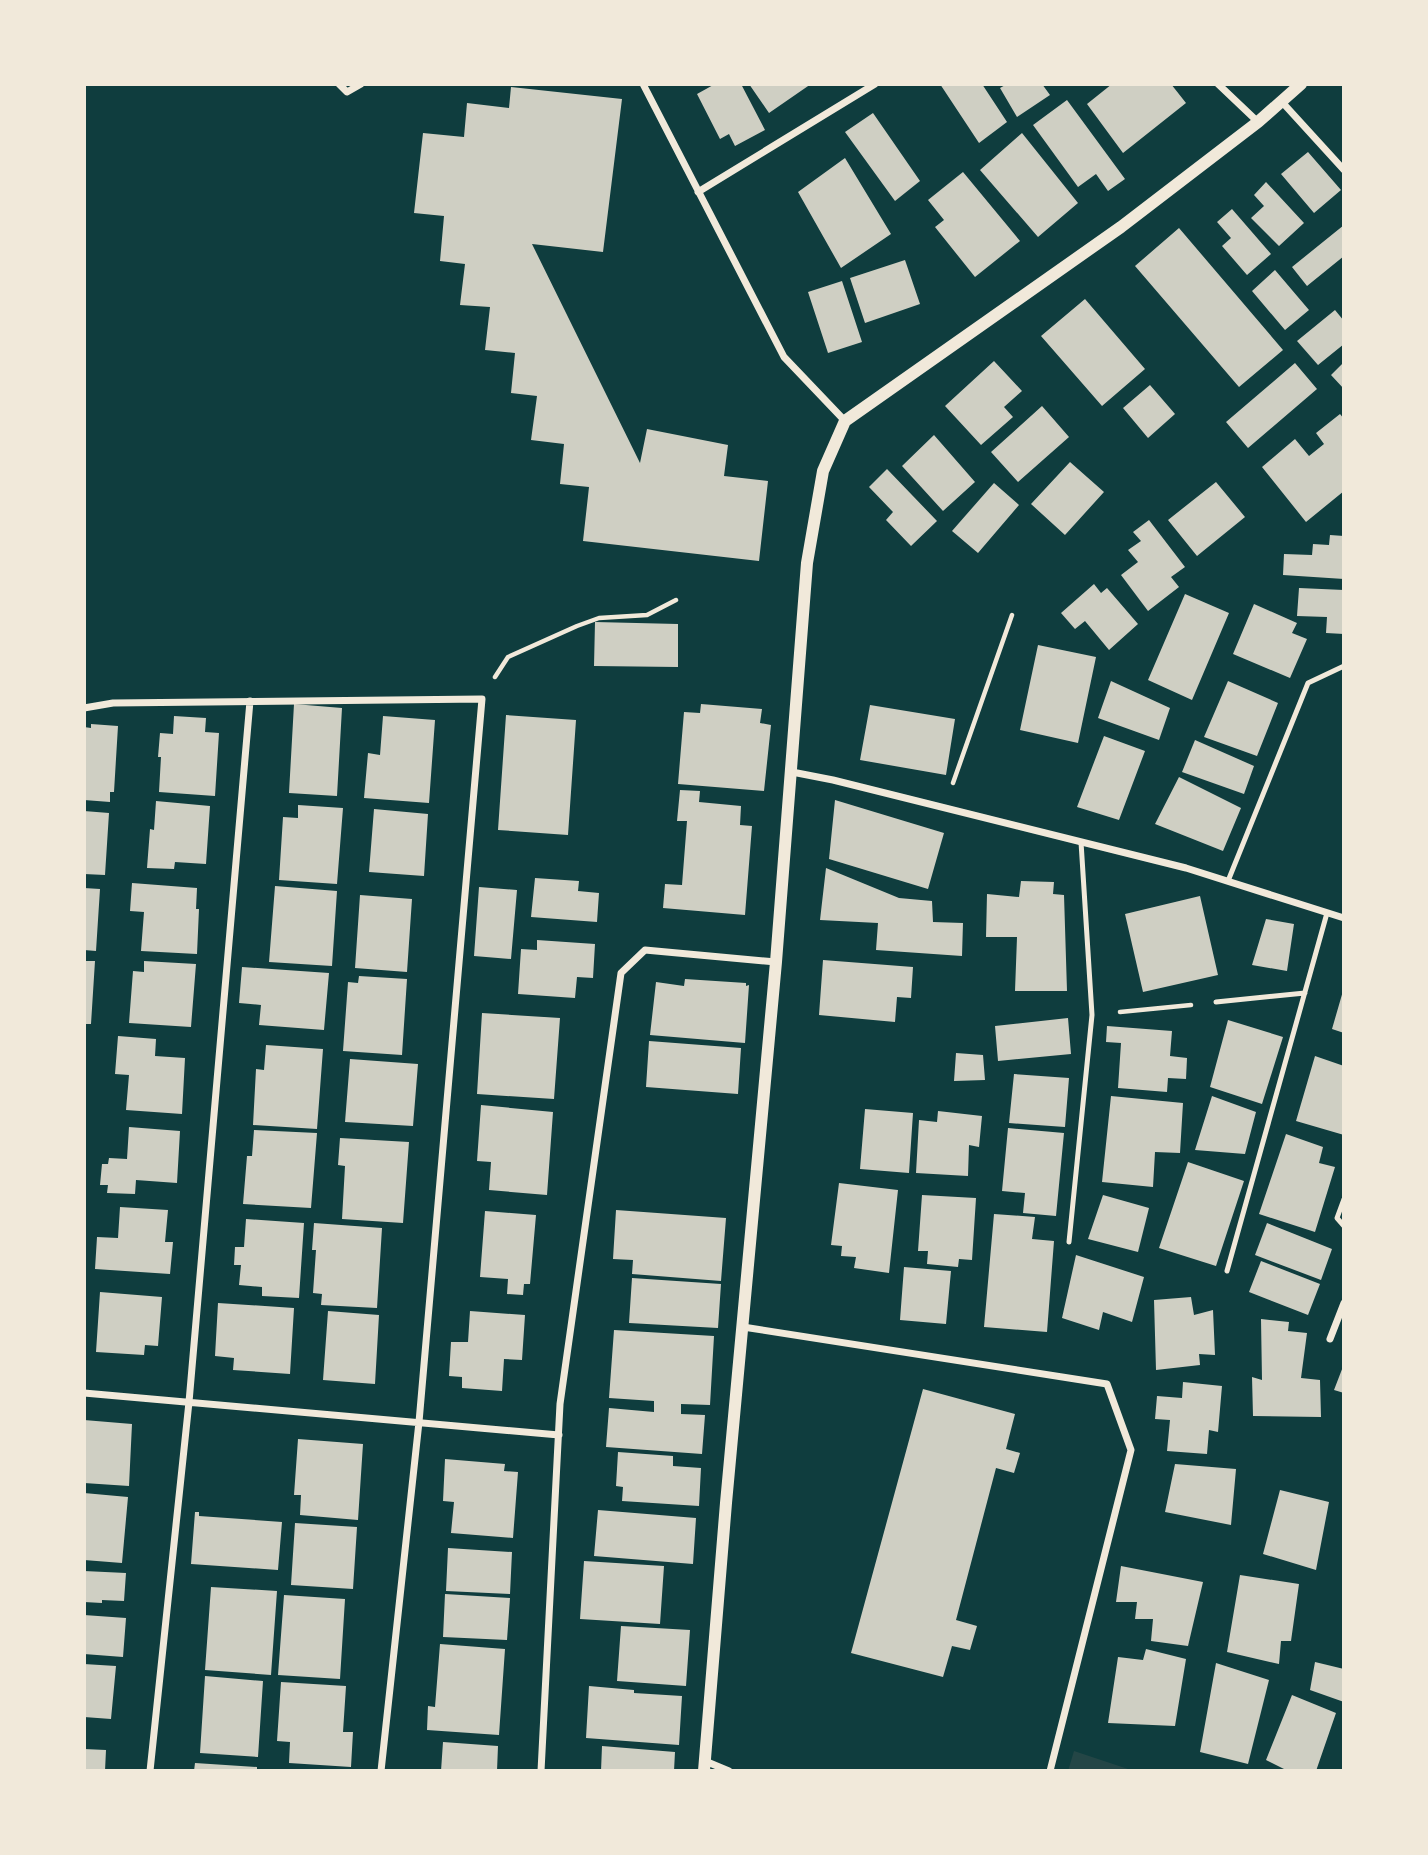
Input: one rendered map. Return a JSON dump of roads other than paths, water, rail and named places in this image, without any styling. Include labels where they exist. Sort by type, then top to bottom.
[{"type":"street","points":[[339,84],[348,92],[361,84]]},
{"type":"street","points":[[643,84],[784,357],[845,421]]},
{"type":"street","points":[[698,192],[875,84]]},
{"type":"street","points":[[1219,84],[1258,122]]},
{"type":"street","points":[[729,1771],[704,1766],[776,961],[807,564],[822,471],[845,421],[1121,227],[1258,122],[1301,84]]},
{"type":"street","points":[[1282,102],[1344,170]]},
{"type":"street","points":[[84,708],[114,703],[482,699],[419,1422],[381,1771]]},
{"type":"street","points":[[150,1771],[189,1402],[250,701]]},
{"type":"street","points":[[792,772],[1186,868],[1344,918]]},
{"type":"street","points":[[541,1771],[560,1404],[621,973],[645,950],[776,961]]},
{"type":"street","points":[[1330,1339],[1344,1303]]},
{"type":"street","points":[[743,1327],[1107,1384],[1131,1450],[1050,1771]]},
{"type":"street","points":[[84,1393],[559,1435]]},
{"type":"lane","points":[[1228,881],[1308,683],[1344,666]]},
{"type":"lane","points":[[1069,1242],[1092,1015],[1081,842]]},
{"type":"lane","points":[[1227,1271],[1327,913]]},
{"type":"lane","points":[[1216,1002],[1305,993]]},
{"type":"lane","points":[[1344,1199],[1337,1218],[1344,1226]]}]
